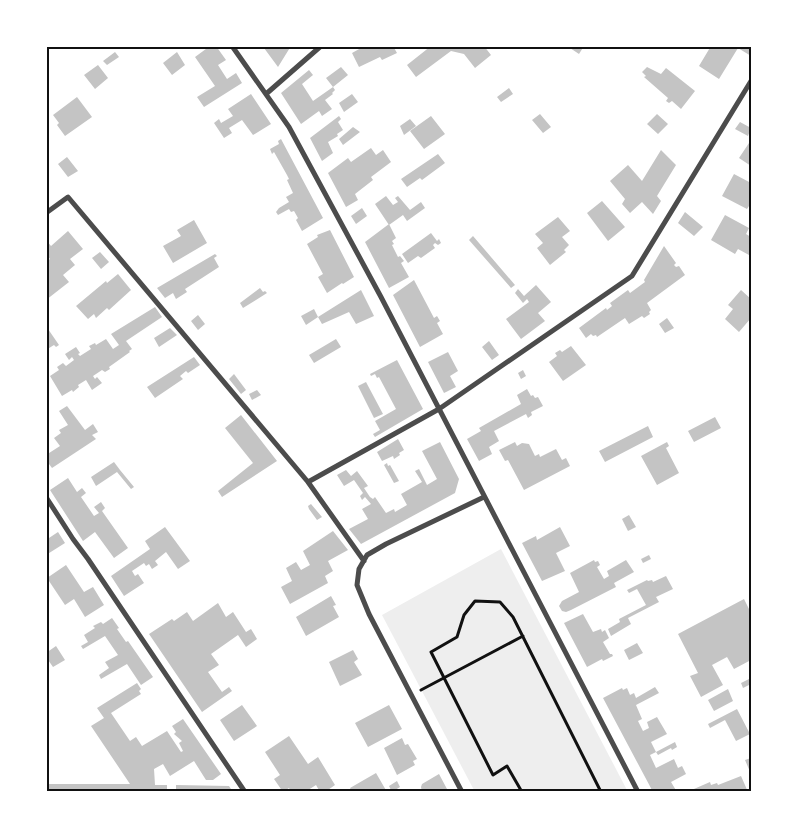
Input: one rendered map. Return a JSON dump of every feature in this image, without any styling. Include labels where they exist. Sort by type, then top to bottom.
[{"type":"street","points":[[232,46],[289,127],[439,409],[638,792]]},
{"type":"street","points":[[266,94],[321,46]]},
{"type":"street","points":[[308,482],[439,409],[632,276],[751,81]]},
{"type":"street","points":[[46,213],[68,197],[308,482],[364,561]]},
{"type":"street","points":[[46,497],[245,792]]},
{"type":"street","points":[[462,792],[369,614],[357,585],[359,569],[367,556],[386,544],[484,497]]},
{"type":"path","points":[[522,792],[507,766],[494,775],[431,652],[457,637],[464,615],[475,602],[500,602],[513,617],[601,792]]},
{"type":"path","points":[[411,695],[523,636]]},
{"type":"shaded area","points":[[501,549],[628,792],[475,792],[382,615]]},
{"type":"building","points":[[210,46],[216,46],[226,60],[218,65],[227,79],[236,73],[242,83],[204,107],[197,97],[215,86],[195,57]]},
{"type":"building","points":[[266,46],[291,46],[278,67],[264,48]]},
{"type":"building","points":[[360,46],[393,46],[397,53],[382,60],[380,57],[359,67],[352,53],[361,48]]},
{"type":"building","points":[[431,46],[484,46],[491,55],[475,68],[464,54],[451,51],[416,77],[407,65]]},
{"type":"building","points":[[567,46],[584,46],[579,54]]},
{"type":"building","points":[[711,46],[751,46],[751,56],[738,48],[719,79],[699,66]]},
{"type":"building","points":[[115,52],[119,57],[107,65],[103,61]]},
{"type":"building","points":[[177,52],[185,65],[172,75],[163,63]]},
{"type":"building","points":[[98,65],[108,78],[95,89],[84,75]]},
{"type":"building","points":[[341,67],[348,75],[333,87],[326,78]]},
{"type":"building","points":[[647,67],[661,74],[666,68],[695,91],[681,109],[672,101],[669,103],[666,101],[668,98],[644,77],[646,76],[642,72]]},
{"type":"building","points":[[309,70],[313,75],[302,84],[313,101],[333,87],[335,90],[325,100],[332,109],[322,116],[319,111],[301,124],[281,93]]},
{"type":"building","points":[[509,88],[513,94],[501,102],[497,97]]},
{"type":"building","points":[[251,94],[271,124],[253,135],[242,120],[229,128],[232,133],[224,138],[214,123],[219,119],[221,123],[233,116],[228,109]]},
{"type":"building","points":[[352,94],[358,102],[344,112],[339,103]]},
{"type":"building","points":[[77,97],[92,117],[65,136],[53,115]]},
{"type":"building","points":[[540,114],[551,127],[543,133],[532,120]]},
{"type":"building","points":[[657,114],[668,124],[658,134],[647,124]]},
{"type":"building","points":[[339,116],[341,119],[338,122],[343,130],[337,134],[338,136],[328,142],[333,153],[322,161],[310,138]]},
{"type":"building","points":[[431,116],[445,134],[424,149],[410,131]]},
{"type":"building","points":[[410,119],[416,126],[404,135],[400,126]]},
{"type":"building","points":[[740,122],[751,128],[748,136],[735,129]]},
{"type":"building","points":[[353,127],[360,132],[343,145],[339,139]]},
{"type":"building","points":[[281,139],[323,218],[302,231],[294,211],[291,212],[289,209],[278,215],[276,212],[289,202],[286,197],[293,193],[287,180],[289,179],[287,175],[274,152],[272,154],[270,149],[279,144],[278,141]]},
{"type":"building","points":[[751,140],[751,166],[739,158]]},
{"type":"building","points":[[371,148],[376,155],[383,150],[391,162],[371,177],[373,180],[355,194],[358,200],[346,207],[328,173],[348,158],[351,162]]},
{"type":"building","points":[[661,150],[676,165],[657,196],[661,201],[653,214],[642,202],[630,213],[622,204],[625,199],[610,181],[628,165],[642,181]]},
{"type":"building","points":[[438,154],[445,163],[422,180],[420,178],[407,187],[401,179]]},
{"type":"building","points":[[67,157],[78,171],[68,177],[58,164]]},
{"type":"building","points":[[734,174],[751,183],[751,203],[747,209],[722,196]]},
{"type":"building","points":[[386,196],[393,205],[398,202],[395,198],[398,196],[410,210],[421,202],[425,208],[407,221],[403,215],[389,225],[375,204]]},
{"type":"building","points":[[602,201],[625,227],[608,241],[587,213]]},
{"type":"building","points":[[362,208],[367,216],[356,224],[351,216]]},
{"type":"building","points":[[685,212],[703,227],[694,236],[678,223]]},
{"type":"building","points":[[725,215],[749,228],[746,234],[751,237],[751,253],[749,255],[738,249],[735,254],[711,240]]},
{"type":"building","points":[[558,217],[570,231],[562,237],[569,245],[564,250],[566,252],[550,265],[537,248],[543,243],[535,234]]},
{"type":"building","points":[[194,220],[207,243],[173,263],[163,246],[181,236],[177,230]]},
{"type":"building","points":[[389,224],[396,238],[392,241],[394,244],[392,245],[398,257],[400,256],[404,261],[401,263],[409,277],[389,288],[365,242]]},
{"type":"building","points":[[330,230],[354,277],[327,293],[318,277],[323,274],[307,244],[318,237],[317,235]]},
{"type":"building","points":[[68,231],[83,249],[70,259],[75,265],[63,275],[69,282],[46,300],[46,270],[48,269],[46,262],[50,259],[46,254],[46,240],[51,246]]},
{"type":"building","points":[[431,233],[441,243],[438,245],[435,243],[433,245],[435,248],[421,258],[418,256],[408,263],[402,254]]},
{"type":"building","points":[[473,236],[515,285],[511,288],[469,240]]},
{"type":"building","points":[[664,246],[676,263],[674,265],[676,267],[679,266],[685,275],[647,303],[651,310],[650,314],[644,318],[642,316],[629,324],[625,318],[597,337],[591,334],[586,338],[579,328],[606,308],[607,310],[612,306],[610,303],[628,290],[630,293],[645,282],[644,280]]},
{"type":"building","points":[[100,252],[109,262],[101,269],[92,258]]},
{"type":"building","points":[[215,254],[217,256],[214,258],[219,267],[185,289],[187,292],[176,299],[173,293],[165,298],[157,288]]},
{"type":"building","points":[[118,274],[131,290],[109,310],[107,308],[96,318],[94,314],[88,319],[76,306],[106,281],[107,283]]},
{"type":"building","points":[[414,280],[434,318],[437,316],[440,321],[437,323],[443,334],[420,347],[393,295]]},
{"type":"building","points":[[536,285],[551,302],[538,313],[545,321],[521,339],[506,319],[529,302],[527,299],[523,303],[515,293],[518,289],[524,296]]},
{"type":"building","points":[[260,288],[263,292],[267,293],[243,308],[240,303]]},
{"type":"building","points":[[361,290],[374,316],[356,324],[349,312],[322,324],[318,317]]},
{"type":"building","points":[[741,290],[751,299],[751,318],[739,332],[725,319],[733,309],[728,305]]},
{"type":"building","points":[[155,307],[162,317],[126,341],[132,349],[130,352],[109,367],[110,369],[105,372],[102,370],[93,376],[95,379],[97,377],[102,383],[92,390],[86,380],[78,385],[79,387],[73,392],[72,390],[62,396],[50,376],[59,370],[57,367],[63,363],[66,366],[74,360],[72,357],[69,360],[65,354],[76,347],[80,356],[91,349],[89,346],[95,343],[96,345],[106,339],[113,349],[119,345],[111,334]]},
{"type":"building","points":[[314,309],[318,317],[306,325],[301,316]]},
{"type":"building","points":[[198,315],[205,324],[198,330],[191,321]]},
{"type":"building","points":[[667,318],[674,328],[665,333],[659,324]]},
{"type":"building","points":[[170,328],[177,335],[159,347],[154,338]]},
{"type":"building","points":[[48,329],[59,345],[56,347],[54,345],[46,350],[46,330]]},
{"type":"building","points":[[336,339],[341,347],[314,363],[309,355]]},
{"type":"building","points":[[489,341],[499,355],[492,360],[482,347]]},
{"type":"building","points":[[571,346],[586,365],[563,381],[549,362],[557,356],[555,353],[560,350],[562,352]]},
{"type":"building","points":[[448,352],[458,371],[450,376],[456,387],[444,393],[428,362]]},
{"type":"building","points":[[194,357],[200,365],[188,373],[186,371],[180,376],[183,379],[155,398],[147,387]]},
{"type":"building","points":[[397,360],[423,409],[375,437],[373,434],[380,430],[375,421],[396,409],[379,377],[377,378],[375,374],[371,376],[370,374]]},
{"type":"building","points":[[523,370],[526,376],[521,379],[518,373]]},
{"type":"building","points":[[234,374],[246,390],[241,394],[229,379]]},
{"type":"building","points":[[366,382],[383,414],[374,418],[358,386]]},
{"type":"building","points":[[527,389],[531,396],[538,397],[543,406],[531,412],[532,415],[528,418],[526,414],[494,431],[499,441],[489,447],[492,454],[479,461],[467,439],[481,431],[479,428],[521,404],[517,395]]},
{"type":"building","points":[[257,390],[261,395],[252,400],[249,394]]},
{"type":"building","points":[[67,406],[85,430],[93,424],[98,432],[92,435],[96,439],[52,468],[46,460],[46,455],[60,446],[54,438],[61,433],[59,430],[68,425],[59,411]]},
{"type":"building","points":[[241,415],[277,461],[222,497],[218,491],[253,463],[225,428]]},
{"type":"building","points":[[715,417],[721,428],[694,442],[688,431]]},
{"type":"building","points":[[648,426],[653,437],[605,462],[599,451]]},
{"type":"building","points":[[398,439],[404,450],[394,459],[393,456],[382,461],[377,452]]},
{"type":"building","points":[[440,442],[459,479],[455,493],[361,544],[349,529],[368,519],[362,509],[371,504],[365,497],[362,500],[360,496],[363,493],[354,480],[344,486],[337,475],[346,470],[351,476],[357,471],[368,486],[364,488],[370,497],[373,499],[375,497],[386,513],[394,509],[395,512],[407,505],[401,494],[422,482],[415,471],[419,469],[427,485],[437,479],[422,451]]},
{"type":"building","points":[[515,442],[517,446],[522,443],[529,444],[535,456],[539,454],[540,457],[556,449],[562,460],[566,458],[570,466],[524,490],[508,460],[505,461],[499,450]]},
{"type":"building","points":[[667,442],[669,446],[666,448],[679,473],[657,485],[641,456]]},
{"type":"building","points":[[114,462],[134,487],[131,489],[117,472],[96,486],[91,477]]},
{"type":"building","points":[[387,463],[399,481],[394,483],[384,465]]},
{"type":"building","points":[[68,478],[77,492],[82,488],[86,493],[81,497],[94,516],[99,513],[94,507],[101,502],[105,508],[102,511],[128,548],[114,558],[95,532],[83,541],[50,490]]},
{"type":"building","points":[[311,504],[322,517],[317,520],[309,509],[308,506]]},
{"type":"building","points":[[629,515],[636,527],[628,531],[622,519]]},
{"type":"building","points":[[165,527],[190,561],[178,569],[166,552],[155,561],[158,565],[152,569],[149,564],[146,566],[144,563],[132,571],[135,576],[138,574],[144,583],[124,596],[111,576],[150,549],[145,541]]},
{"type":"building","points":[[560,527],[570,546],[556,553],[565,571],[542,581],[522,543],[536,536],[537,540]]},
{"type":"building","points":[[333,531],[348,550],[328,561],[333,571],[325,576],[328,583],[290,604],[281,587],[292,581],[286,568],[296,562],[301,570],[310,565],[303,551]]},
{"type":"building","points":[[58,532],[65,543],[46,555],[46,540]]},
{"type":"building","points":[[649,555],[651,559],[643,563],[641,559]]},
{"type":"building","points":[[594,560],[595,562],[598,561],[600,565],[597,567],[604,579],[609,576],[607,571],[626,560],[634,572],[614,583],[616,587],[571,610],[562,611],[559,606],[562,601],[579,592],[570,573]]},
{"type":"building","points":[[66,565],[84,592],[93,587],[104,605],[85,617],[74,599],[65,605],[47,578]]},
{"type":"building","points":[[666,576],[673,589],[656,597],[659,602],[628,618],[631,624],[611,636],[608,629],[620,622],[619,619],[646,605],[637,589],[629,593],[627,590],[647,580],[652,580],[653,582]]},
{"type":"building","points":[[331,596],[336,605],[333,606],[339,617],[306,636],[296,617]]},
{"type":"building","points":[[744,599],[751,613],[751,660],[734,669],[727,657],[712,665],[723,685],[701,697],[690,676],[698,673],[678,634]]},
{"type":"building","points":[[218,603],[226,617],[233,612],[246,632],[251,629],[257,639],[246,647],[238,635],[211,654],[219,665],[208,672],[222,692],[229,687],[232,691],[202,712],[149,634],[187,612],[193,621]]},
{"type":"building","points":[[583,614],[593,632],[601,629],[602,632],[605,630],[609,638],[603,642],[613,656],[603,661],[602,659],[587,667],[564,623]]},
{"type":"building","points":[[112,618],[126,642],[128,641],[153,677],[141,685],[127,664],[101,679],[99,675],[109,668],[105,662],[118,655],[105,636],[83,649],[81,646],[88,642],[84,635],[95,628],[93,626],[101,622],[103,624]]},
{"type":"building","points":[[637,643],[643,653],[629,660],[624,650]]},
{"type":"building","points":[[56,646],[65,660],[53,667],[46,657],[46,653]]},
{"type":"building","points":[[353,650],[358,659],[354,662],[362,675],[340,686],[329,662]]},
{"type":"building","points":[[751,678],[751,684],[743,688],[741,683]]},
{"type":"building","points":[[137,683],[141,689],[139,691],[141,694],[111,713],[130,741],[136,737],[142,746],[167,731],[181,752],[183,751],[179,743],[182,741],[174,734],[176,732],[172,726],[183,719],[221,774],[213,780],[206,780],[194,761],[170,776],[163,764],[154,769],[155,785],[167,785],[167,792],[46,792],[46,784],[130,784],[91,726],[104,718],[97,708]]},
{"type":"building","points":[[655,687],[659,693],[636,705],[642,719],[638,721],[643,731],[649,728],[647,722],[657,717],[667,734],[651,742],[656,752],[650,755],[656,768],[674,759],[678,768],[682,766],[686,774],[671,782],[677,792],[653,792],[603,698],[622,688],[623,690],[627,688],[630,695],[634,693],[636,698]]},
{"type":"building","points":[[728,689],[733,701],[714,711],[708,700]]},
{"type":"building","points":[[242,705],[257,726],[234,741],[220,720]]},
{"type":"building","points":[[389,705],[402,729],[368,747],[355,723]]},
{"type":"building","points":[[737,709],[750,734],[736,741],[725,720],[710,728],[708,724]]},
{"type":"building","points":[[289,736],[308,764],[318,757],[335,785],[325,792],[320,792],[316,785],[305,792],[291,792],[289,788],[283,792],[274,779],[280,775],[265,752]]},
{"type":"building","points":[[402,738],[405,745],[408,744],[417,759],[413,761],[415,765],[397,775],[384,748]]},
{"type":"building","points":[[675,742],[677,747],[672,750],[671,748],[658,755],[656,752]]},
{"type":"building","points":[[751,758],[751,774],[745,760]]},
{"type":"building","points":[[376,773],[387,792],[352,792],[350,788]]},
{"type":"building","points":[[439,774],[447,789],[443,792],[422,792],[422,784]]},
{"type":"building","points":[[741,776],[748,792],[687,792],[710,782],[711,785],[717,783],[718,785]]},
{"type":"building","points":[[397,781],[400,787],[392,792],[389,786]]},
{"type":"building","points":[[176,785],[229,786],[233,792],[176,792]]}]
